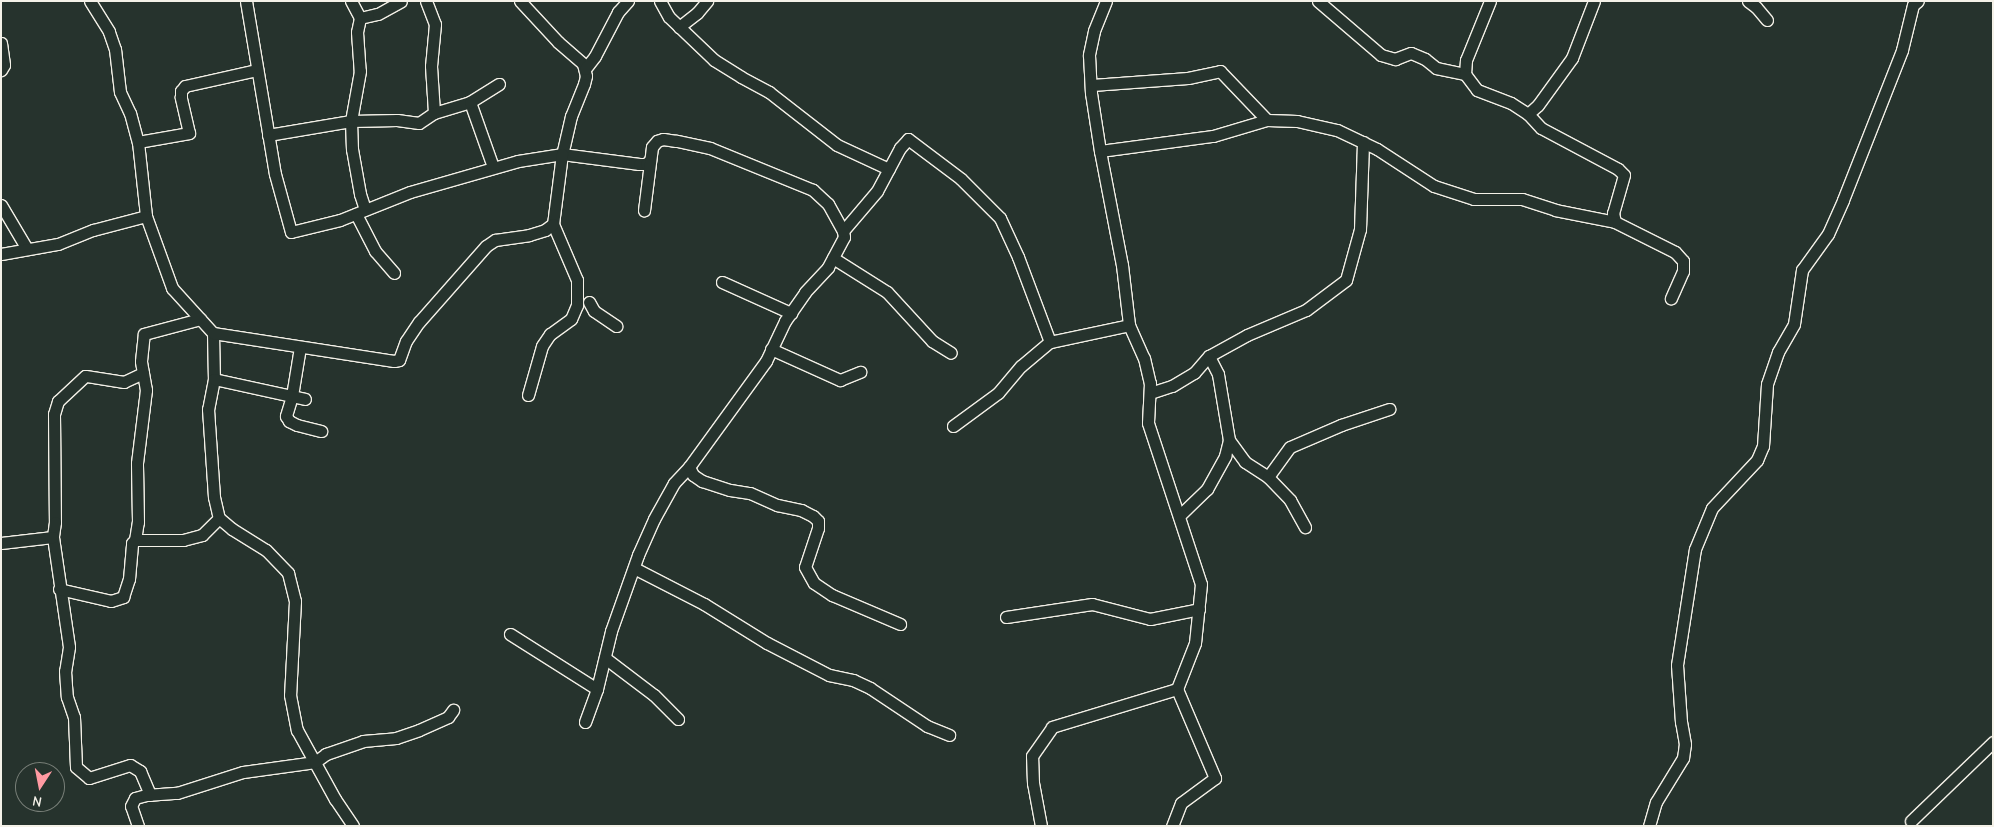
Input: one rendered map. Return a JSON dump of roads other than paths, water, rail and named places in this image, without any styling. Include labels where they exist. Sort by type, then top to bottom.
[{"type":"street","points":[[90,1],[109,32],[115,49],[120,92],[130,113],[138,142],[146,216],[172,288],[213,333],[394,361],[400,360],[406,340],[486,246],[495,240],[529,236],[553,224]]},
{"type":"street","points":[[246,1],[275,174],[291,232],[361,212],[410,192],[518,161],[562,154],[639,164],[646,164],[649,161]]},
{"type":"street","points":[[351,1],[360,18],[357,32],[360,72],[352,122],[352,149],[360,194],[361,212],[375,251],[394,273]]},
{"type":"street","points":[[360,18],[378,14],[401,1]]},
{"type":"street","points":[[426,1],[435,24],[431,66],[434,113]]},
{"type":"street","points":[[520,1],[583,64],[585,69],[584,84],[571,116],[562,154],[553,224],[577,280],[577,305],[571,318],[550,334],[542,346],[533,370],[528,395]]},
{"type":"street","points":[[585,69],[595,56],[618,12],[628,1]]},
{"type":"street","points":[[660,1],[668,17],[714,60],[740,77],[769,92],[837,145],[889,169]]},
{"type":"street","points":[[679,27],[697,13],[707,1]]},
{"type":"street","points":[[1106,1],[1094,31],[1091,47],[1092,85],[1100,152],[1122,265],[1130,325],[1144,358],[1150,383],[1148,423],[1201,584],[1195,643],[1177,689],[1215,778],[1182,803],[1172,826]]},
{"type":"street","points":[[1318,1],[1381,55],[1395,58],[1411,53],[1425,59],[1436,68],[1465,74]]},
{"type":"street","points":[[1490,1],[1466,60],[1465,74],[1477,90],[1511,103],[1528,114],[1541,128],[1618,169],[1624,175],[1613,213],[1614,222]]},
{"type":"street","points":[[1528,114],[1538,105],[1572,58],[1594,1]]},
{"type":"street","points":[[1748,1],[1767,20]]},
{"type":"street","points":[[1650,826],[1656,802],[1684,758],[1685,744],[1681,722],[1677,665],[1695,548],[1712,508],[1757,460],[1763,446],[1767,384],[1778,352],[1794,324],[1802,270],[1828,234],[1843,200],[1902,50],[1913,5],[1918,1]]},
{"type":"street","points":[[1,43],[4,65],[1,70]]},
{"type":"street","points":[[138,142],[189,133],[181,97],[181,91],[185,86],[258,70]]},
{"type":"street","points":[[1092,85],[1188,78],[1220,71],[1267,120]]},
{"type":"street","points":[[268,135],[352,122],[397,120],[419,123],[434,113],[470,102],[499,84]]},
{"type":"street","points":[[470,102],[493,167]]},
{"type":"street","points":[[1100,152],[1213,136],[1267,120],[1305,122],[1337,130],[1363,142],[1434,186],[1474,199],[1522,199],[1554,210],[1578,213],[1614,222],[1675,252],[1682,261],[1683,271],[1671,298]]},
{"type":"street","points":[[585,722],[597,689],[611,631],[654,519],[674,483],[689,467],[766,361],[790,313],[833,258],[844,237],[843,231],[828,204],[813,190],[710,148],[663,139],[657,141],[652,147],[644,210]]},
{"type":"street","points":[[843,231],[877,191],[900,148],[908,139],[961,179],[1000,218],[1018,257],[1050,342]]},
{"type":"street","points":[[1150,393],[1172,386],[1194,373],[1210,356],[1247,335],[1306,310],[1346,280],[1360,229],[1363,142]]},
{"type":"street","points":[[1,205],[27,249]]},
{"type":"street","points":[[1,254],[58,244],[93,230],[146,216]]},
{"type":"street","points":[[833,258],[887,292],[932,341],[951,352]]},
{"type":"street","points":[[722,282],[790,313]]},
{"type":"street","points":[[577,290],[589,302],[594,311],[616,326]]},
{"type":"street","points":[[577,305],[589,302]]},
{"type":"street","points":[[59,589],[111,601],[123,597],[128,579],[132,543],[136,540],[138,522],[137,463],[146,390],[141,350],[144,334],[200,319]]},
{"type":"street","points":[[953,426],[998,393],[1022,366],[1050,342],[1130,325]]},
{"type":"street","points":[[213,333],[214,379],[208,409],[214,497],[218,518],[266,550],[288,573],[295,601],[290,694],[297,730],[335,799],[353,826]]},
{"type":"street","points":[[300,346],[292,396],[286,416],[289,421],[321,431]]},
{"type":"street","points":[[771,349],[840,380],[860,372]]},
{"type":"street","points":[[1178,516],[1207,489],[1225,456],[1229,440],[1218,374],[1210,356]]},
{"type":"street","points":[[143,373],[124,382],[85,376],[58,401],[54,414],[55,522],[53,537],[59,589],[69,647],[65,671],[66,698],[74,716],[76,767],[79,772],[89,778],[130,765],[140,771],[150,794]]},
{"type":"street","points":[[214,379],[305,399]]},
{"type":"street","points":[[1268,477],[1290,447],[1341,425],[1389,409]]},
{"type":"street","points":[[1229,440],[1245,462],[1268,477],[1290,500],[1305,527]]},
{"type":"street","points":[[689,467],[694,475],[702,481],[730,490],[750,493],[777,505],[801,510],[813,516],[818,521],[818,528],[805,567],[814,583],[832,595],[900,624]]},
{"type":"street","points":[[136,540],[183,540],[202,535],[218,518]]},
{"type":"street","points":[[1,543],[53,537]]},
{"type":"street","points":[[634,568],[704,604],[767,644],[829,676],[853,680],[870,688],[927,726],[949,735]]},
{"type":"street","points":[[1006,617],[1092,604],[1150,619],[1199,609]]},
{"type":"street","points":[[510,634],[597,689]]},
{"type":"street","points":[[605,658],[654,695],[678,719]]},
{"type":"street","points":[[1041,826],[1033,783],[1032,756],[1052,727],[1177,689]]},
{"type":"street","points":[[138,826],[132,815],[131,806],[135,798],[150,794],[177,793],[243,772],[314,762],[326,754],[363,741],[396,738],[420,730],[448,717],[453,710]]},
{"type":"street","points":[[1911,821],[1993,742]]}]
